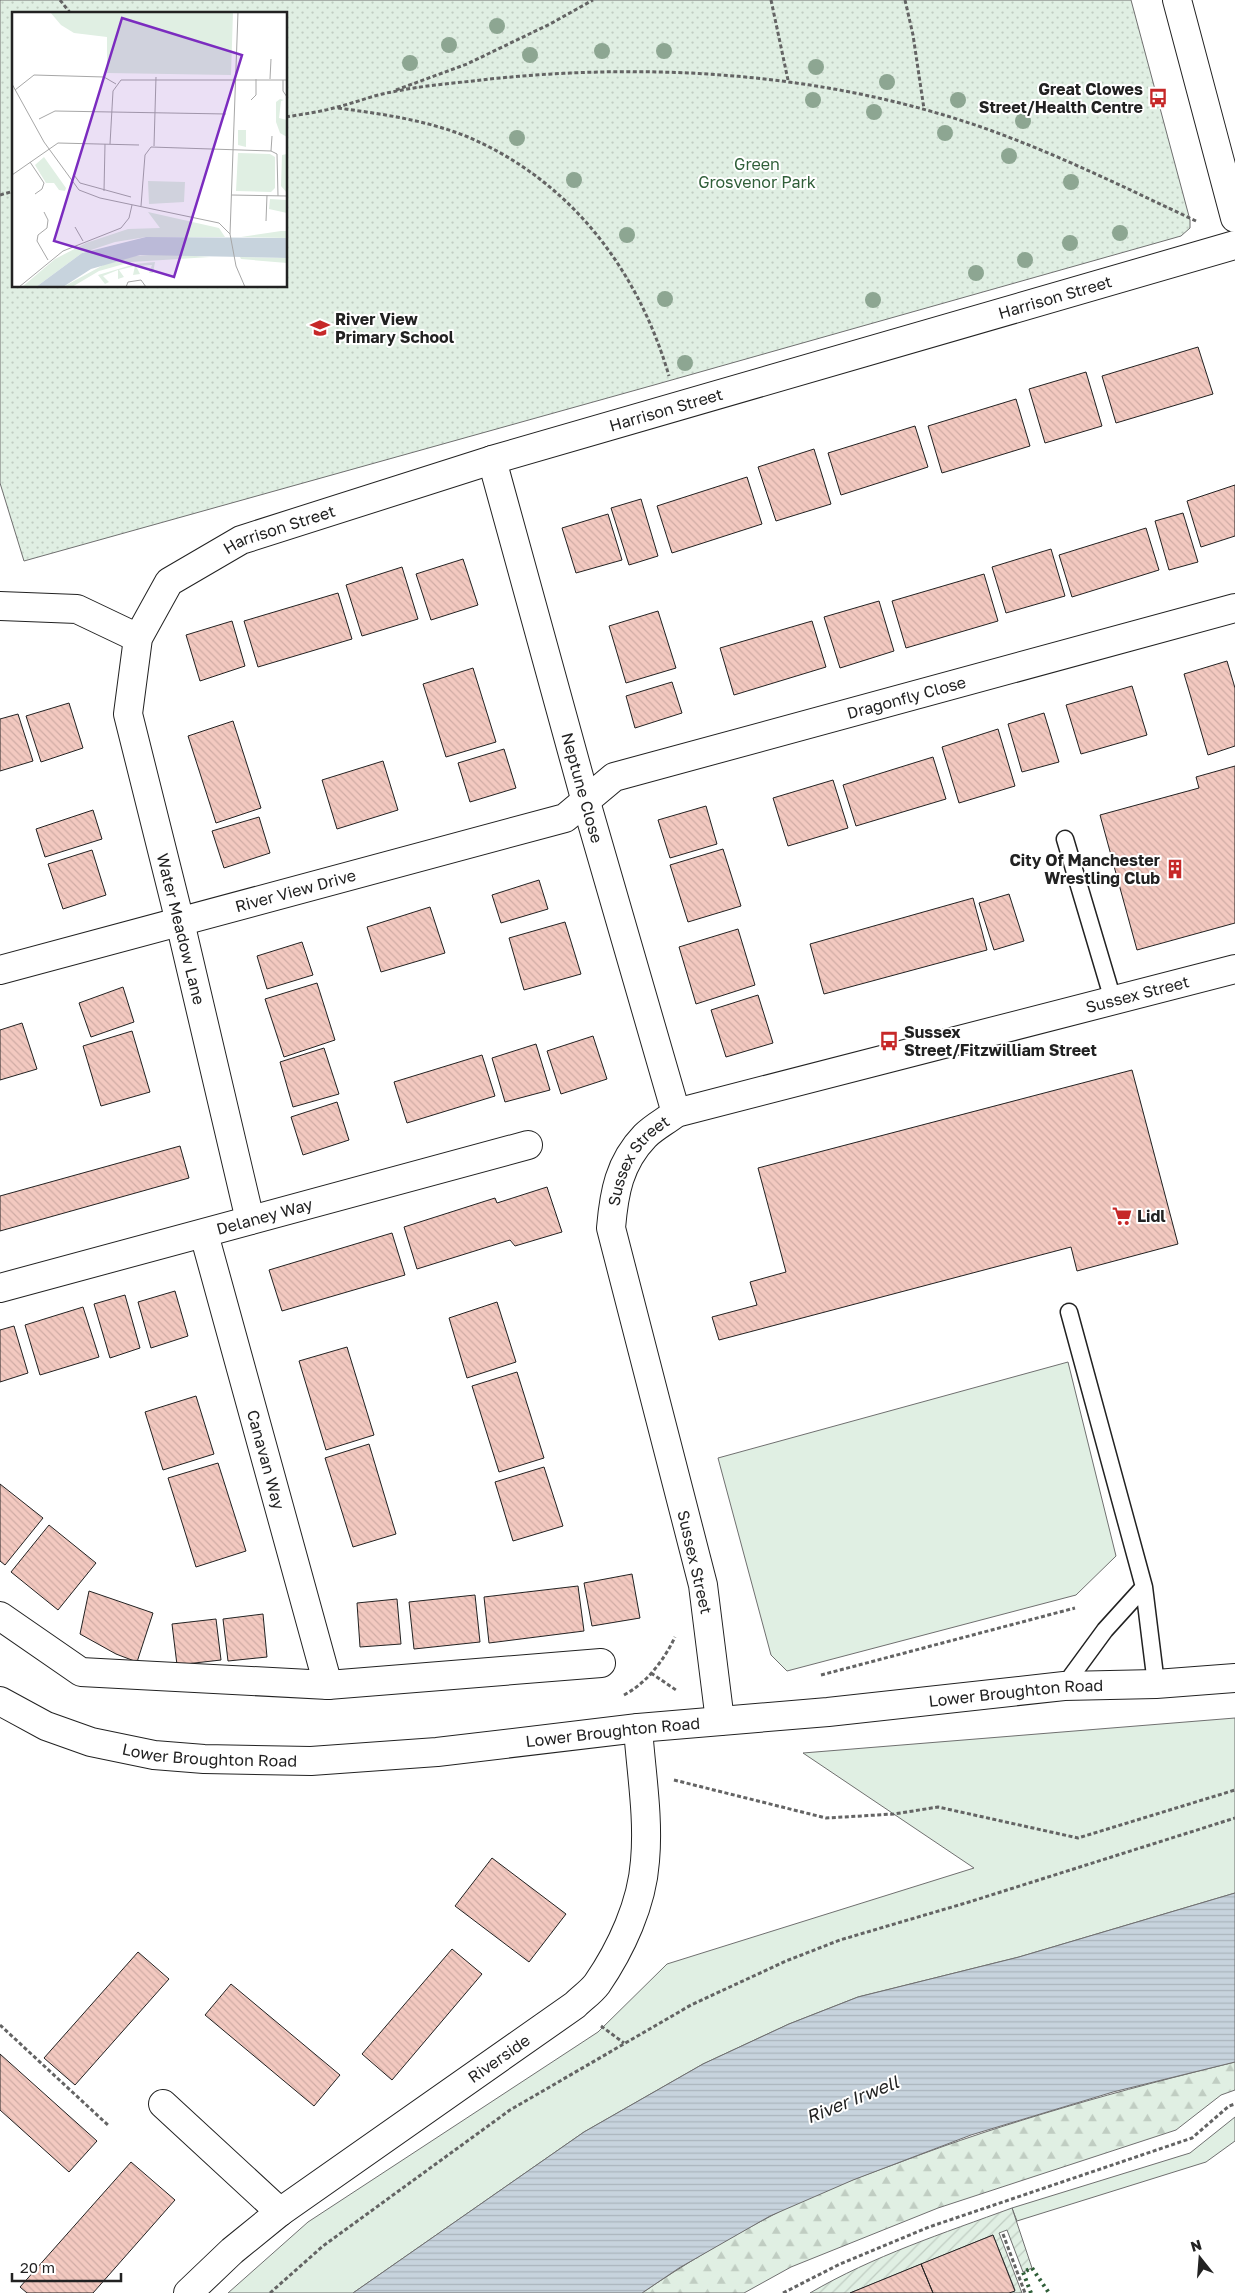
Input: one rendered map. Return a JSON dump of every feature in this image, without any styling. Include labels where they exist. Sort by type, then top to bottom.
[{"type":"street","points":[[1177,0],[1235,218]]},
{"type":"street","name":"Harrison Street","points":[[138,638],[169,582],[241,540],[492,460],[1235,245]]},
{"type":"street","name":"Neptune Close","points":[[492,460],[586,802],[676,1113]]},
{"type":"street","points":[[0,606],[77,609],[138,638]]},
{"type":"street","name":"Dragonfly Close","points":[[586,802],[614,777],[1235,608]]},
{"type":"street","name":"Water Meadow Lane","points":[[138,638],[128,714],[180,922],[250,1220]]},
{"type":"street","name":"River View Drive","points":[[0,970],[565,818],[586,802]]},
{"type":"street","name":"Sussex Street","points":[[720,1721],[703,1585],[611,1228],[614,1197],[620,1173],[645,1136],[676,1113],[1235,969]]},
{"type":"street","name":"Delaney Way","points":[[0,1288],[528,1145]]},
{"type":"street","name":"Canavan Way","points":[[204,1234],[328,1685]]},
{"type":"street","points":[[0,1616],[81,1672],[328,1685],[601,1663]]},
{"type":"street","name":"Lower Broughton Road","points":[[0,1700],[46,1726],[91,1742],[154,1755],[204,1759],[330,1760],[438,1752],[638,1728],[835,1711],[1064,1686],[1156,1684],[1235,1678]]},
{"type":"street","name":"Riverside","points":[[188,2293],[232,2251],[280,2212],[575,2005],[596,1985],[623,1938],[638,1901],[645,1862],[646,1827],[638,1728]]},
{"type":"street","points":[[163,2104],[280,2212]]},
{"type":"lane","points":[[1065,839],[1113,1000]]},
{"type":"lane","points":[[1069,1312],[1144,1588],[1156,1684]]},
{"type":"lane","points":[[1064,1686],[1104,1630],[1144,1588]]},
{"type":"path","points":[[60,0],[69,12]]},
{"type":"path","points":[[288,117],[336,108],[390,92],[467,64],[550,24],[593,0]]},
{"type":"path","points":[[771,0],[788,80]]},
{"type":"path","points":[[905,0],[914,35],[924,109]]},
{"type":"path","points":[[390,92],[529,75],[582,72],[685,72],[788,80],[862,94],[924,109],[1039,148],[1200,223]]},
{"type":"path","points":[[336,108],[391,115],[430,124],[468,138],[503,156],[536,177],[568,204],[597,234],[622,268],[642,304],[678,405]]},
{"type":"path","points":[[821,1675],[1075,1608]]},
{"type":"path","points":[[621,1696],[636,1688],[651,1673],[666,1656],[676,1636]]},
{"type":"path","points":[[651,1673],[681,1694]]},
{"type":"path","points":[[669,1778],[826,1818],[894,1814],[938,1807],[1078,1838],[1235,1790]]},
{"type":"path","points":[[270,2293],[323,2246],[510,2110],[691,2005],[786,1961],[840,1940],[969,1902],[1235,1818]]},
{"type":"path","points":[[0,2025],[109,2126]]},
{"type":"path","points":[[783,2293],[840,2264],[929,2227],[1192,2138],[1229,2106],[1235,2104]]},
{"type":"path","points":[[1003,2234],[1025,2293]]},
{"type":"green space","name":"Green Grosvenor Park","points":[[0,0],[1131,0],[1190,220],[1190,228],[1181,236],[24,561],[0,483]]},
{"type":"green space","points":[[1068,1362],[1116,1556],[1076,1595],[787,1671],[771,1655],[718,1458]]},
{"type":"green space","points":[[1235,1718],[1235,1893],[1019,1957],[858,1997],[789,2024],[703,2064],[584,2132],[353,2293],[228,2293],[308,2222],[598,2032],[667,1964],[974,1868],[803,1753]]},
{"type":"green space","points":[[1235,2062],[1235,2090],[1221,2095],[1176,2130],[938,2208],[791,2267],[744,2293],[642,2293],[720,2244],[753,2226],[785,2209],[849,2181],[981,2133],[1023,2120],[1107,2095]]},
{"type":"green space","points":[[1235,2117],[1235,2141],[1206,2162],[1017,2221],[1012,2208],[1190,2153]]},
{"type":"green space","points":[[1012,2208],[1032,2268],[1023,2272],[1007,2230],[999,2233],[1022,2293],[1009,2293],[1015,2290],[993,2235],[850,2293],[810,2293],[884,2256]]},
{"type":"water","name":"River Irwell","points":[[1235,1893],[1235,2062],[1113,2092],[971,2135],[853,2180],[770,2216],[679,2268],[642,2293],[353,2293],[584,2132],[703,2064],[789,2024],[858,1997],[1019,1957]]},
{"type":"building","points":[[1198,347],[1213,394],[1116,423],[1102,376]]},
{"type":"building","points":[[1086,372],[1102,426],[1045,443],[1029,389]]},
{"type":"building","points":[[1016,399],[1030,446],[942,473],[928,426]]},
{"type":"building","points":[[915,426],[928,467],[841,495],[828,453]]},
{"type":"building","points":[[814,449],[831,504],[776,521],[758,467]]},
{"type":"building","points":[[747,477],[762,524],[672,553],[657,506]]},
{"type":"building","points":[[1235,485],[1235,536],[1201,547],[1187,501]]},
{"type":"building","points":[[641,499],[658,556],[629,565],[611,508]]},
{"type":"building","points":[[1183,513],[1198,562],[1169,570],[1155,521]]},
{"type":"building","points":[[608,514],[622,560],[576,573],[562,528]]},
{"type":"building","points":[[1146,528],[1159,570],[1072,597],[1059,555]]},
{"type":"building","points":[[1051,549],[1065,596],[1006,613],[992,567]]},
{"type":"building","points":[[463,559],[478,605],[431,620],[416,574]]},
{"type":"building","points":[[402,567],[418,619],[362,636],[346,585]]},
{"type":"building","points":[[984,574],[998,621],[906,648],[892,601]]},
{"type":"building","points":[[338,593],[352,639],[258,667],[244,621]]},
{"type":"building","points":[[879,601],[894,651],[840,668],[824,617]]},
{"type":"building","points":[[658,611],[676,668],[626,683],[609,626]]},
{"type":"building","points":[[232,621],[245,666],[200,681],[186,635]]},
{"type":"building","points":[[812,621],[826,667],[734,695],[720,648]]},
{"type":"building","points":[[1227,661],[1235,688],[1235,746],[1208,755],[1184,674]]},
{"type":"building","points":[[473,668],[496,742],[446,757],[423,684]]},
{"type":"building","points":[[672,682],[682,713],[635,728],[626,696]]},
{"type":"building","points":[[1132,686],[1147,735],[1081,754],[1066,705]]},
{"type":"building","points":[[69,703],[83,748],[41,762],[26,716]]},
{"type":"building","points":[[1044,713],[1059,762],[1022,772],[1008,724]]},
{"type":"building","points":[[18,714],[33,761],[0,771],[0,719]]},
{"type":"building","points":[[233,721],[261,808],[216,823],[188,736]]},
{"type":"building","points":[[998,729],[1015,786],[959,803],[942,747]]},
{"type":"building","points":[[504,749],[516,788],[470,802],[458,763]]},
{"type":"building","points":[[933,757],[946,799],[856,826],[843,785]]},
{"type":"building","points":[[383,761],[398,810],[337,829],[322,780]]},
{"type":"building","name":"City Of Manchester Wrestling Club","points":[[1235,766],[1235,923],[1137,950],[1100,815],[1199,788],[1196,777]]},
{"type":"building","points":[[833,780],[848,828],[788,846],[773,798]]},
{"type":"building","points":[[706,806],[717,844],[670,858],[658,820]]},
{"type":"building","points":[[93,810],[102,839],[45,857],[36,829]]},
{"type":"building","points":[[259,817],[270,853],[224,868],[212,831]]},
{"type":"building","points":[[723,849],[741,906],[688,922],[670,865]]},
{"type":"building","points":[[92,850],[106,895],[63,909],[48,864]]},
{"type":"building","points":[[539,880],[548,909],[501,923],[492,895]]},
{"type":"building","points":[[1009,894],[1024,941],[994,950],[979,903]]},
{"type":"building","points":[[973,898],[987,950],[824,994],[810,944]]},
{"type":"building","points":[[430,907],[445,953],[381,972],[367,927]]},
{"type":"building","points":[[565,922],[581,974],[524,990],[509,938]]},
{"type":"building","points":[[738,929],[755,985],[696,1004],[679,947]]},
{"type":"building","points":[[302,942],[313,975],[267,989],[257,956]]},
{"type":"building","points":[[317,983],[335,1040],[284,1057],[265,999]]},
{"type":"building","points":[[123,987],[134,1022],[91,1037],[79,1003]]},
{"type":"building","points":[[758,995],[773,1043],[726,1057],[711,1010]]},
{"type":"building","points":[[22,1023],[37,1069],[0,1080],[0,1030]]},
{"type":"building","points":[[132,1031],[150,1092],[101,1106],[83,1046]]},
{"type":"building","points":[[593,1036],[607,1079],[561,1094],[547,1051]]},
{"type":"building","points":[[536,1044],[550,1090],[505,1102],[492,1058]]},
{"type":"building","points":[[324,1048],[339,1094],[293,1107],[280,1062]]},
{"type":"building","points":[[482,1055],[495,1096],[407,1123],[394,1082]]},
{"type":"building","points":[[1132,1070],[1178,1244],[1077,1271],[1071,1247],[719,1340],[712,1317],[757,1305],[750,1282],[786,1272],[758,1168]]},
{"type":"building","points":[[337,1102],[349,1140],[303,1155],[291,1117]]},
{"type":"building","points":[[180,1146],[189,1178],[0,1231],[0,1196]]},
{"type":"building","points":[[547,1187],[562,1232],[515,1246],[510,1240],[417,1269],[404,1227],[495,1198],[497,1203]]},
{"type":"building","points":[[392,1233],[405,1275],[282,1311],[269,1270]]},
{"type":"building","points":[[175,1291],[188,1336],[151,1348],[138,1302]]},
{"type":"building","points":[[125,1295],[140,1348],[110,1358],[94,1304]]},
{"type":"building","points":[[497,1302],[516,1362],[467,1378],[449,1318]]},
{"type":"building","points":[[83,1307],[99,1357],[40,1375],[25,1325]]},
{"type":"building","points":[[14,1326],[28,1373],[0,1382],[0,1330]]},
{"type":"building","points":[[347,1347],[374,1435],[326,1450],[299,1361]]},
{"type":"building","points":[[517,1372],[544,1458],[499,1472],[472,1386]]},
{"type":"building","points":[[196,1396],[214,1454],[163,1470],[145,1412]]},
{"type":"building","points":[[369,1444],[396,1534],[353,1547],[325,1458]]},
{"type":"building","points":[[218,1463],[246,1551],[196,1567],[168,1478]]},
{"type":"building","points":[[544,1467],[563,1526],[513,1541],[495,1482]]},
{"type":"building","points":[[0,1484],[43,1518],[5,1565],[0,1561]]},
{"type":"building","points":[[49,1525],[96,1563],[58,1610],[11,1572]]},
{"type":"building","points":[[632,1574],[640,1618],[592,1626],[584,1583]]},
{"type":"building","points":[[578,1586],[584,1631],[489,1643],[484,1597]]},
{"type":"building","points":[[89,1591],[153,1613],[137,1662],[116,1654],[80,1634]]},
{"type":"building","points":[[475,1595],[480,1642],[414,1649],[409,1602]]},
{"type":"building","points":[[397,1599],[401,1644],[360,1647],[357,1603]]},
{"type":"building","points":[[263,1614],[267,1657],[228,1661],[223,1619]]},
{"type":"building","points":[[216,1619],[221,1660],[177,1665],[172,1624]]},
{"type":"building","points":[[492,1858],[566,1914],[529,1962],[455,1906]]},
{"type":"building","points":[[452,1949],[482,1974],[392,2080],[362,2054]]},
{"type":"building","points":[[138,1952],[169,1979],[75,2085],[44,2058]]},
{"type":"building","points":[[231,1984],[340,2075],[314,2106],[205,2015]]},
{"type":"building","points":[[0,2054],[97,2141],[69,2172],[0,2110]]},
{"type":"building","points":[[131,2162],[175,2200],[93,2293],[27,2293],[20,2287]]},
{"type":"building","points":[[993,2235],[1015,2291],[1009,2293],[933,2293],[921,2264]]},
{"type":"building","points":[[921,2264],[933,2293],[850,2293]]},
{"type":"hedge","points":[[1031,2293],[1023,2272],[1032,2268],[1049,2293]]},
{"type":"place","name":"Great Clowes Street/Health Centre","points":[[1158,98]]},
{"type":"place","name":"River View Primary School","points":[[320,328]]},
{"type":"place","name":"City Of Manchester Wrestling Club","points":[[1175,869]]},
{"type":"place","name":"Sussex Street/Fitzwilliam Street","points":[[889,1041]]},
{"type":"place","name":"Lidl","points":[[1122,1216]]}]
